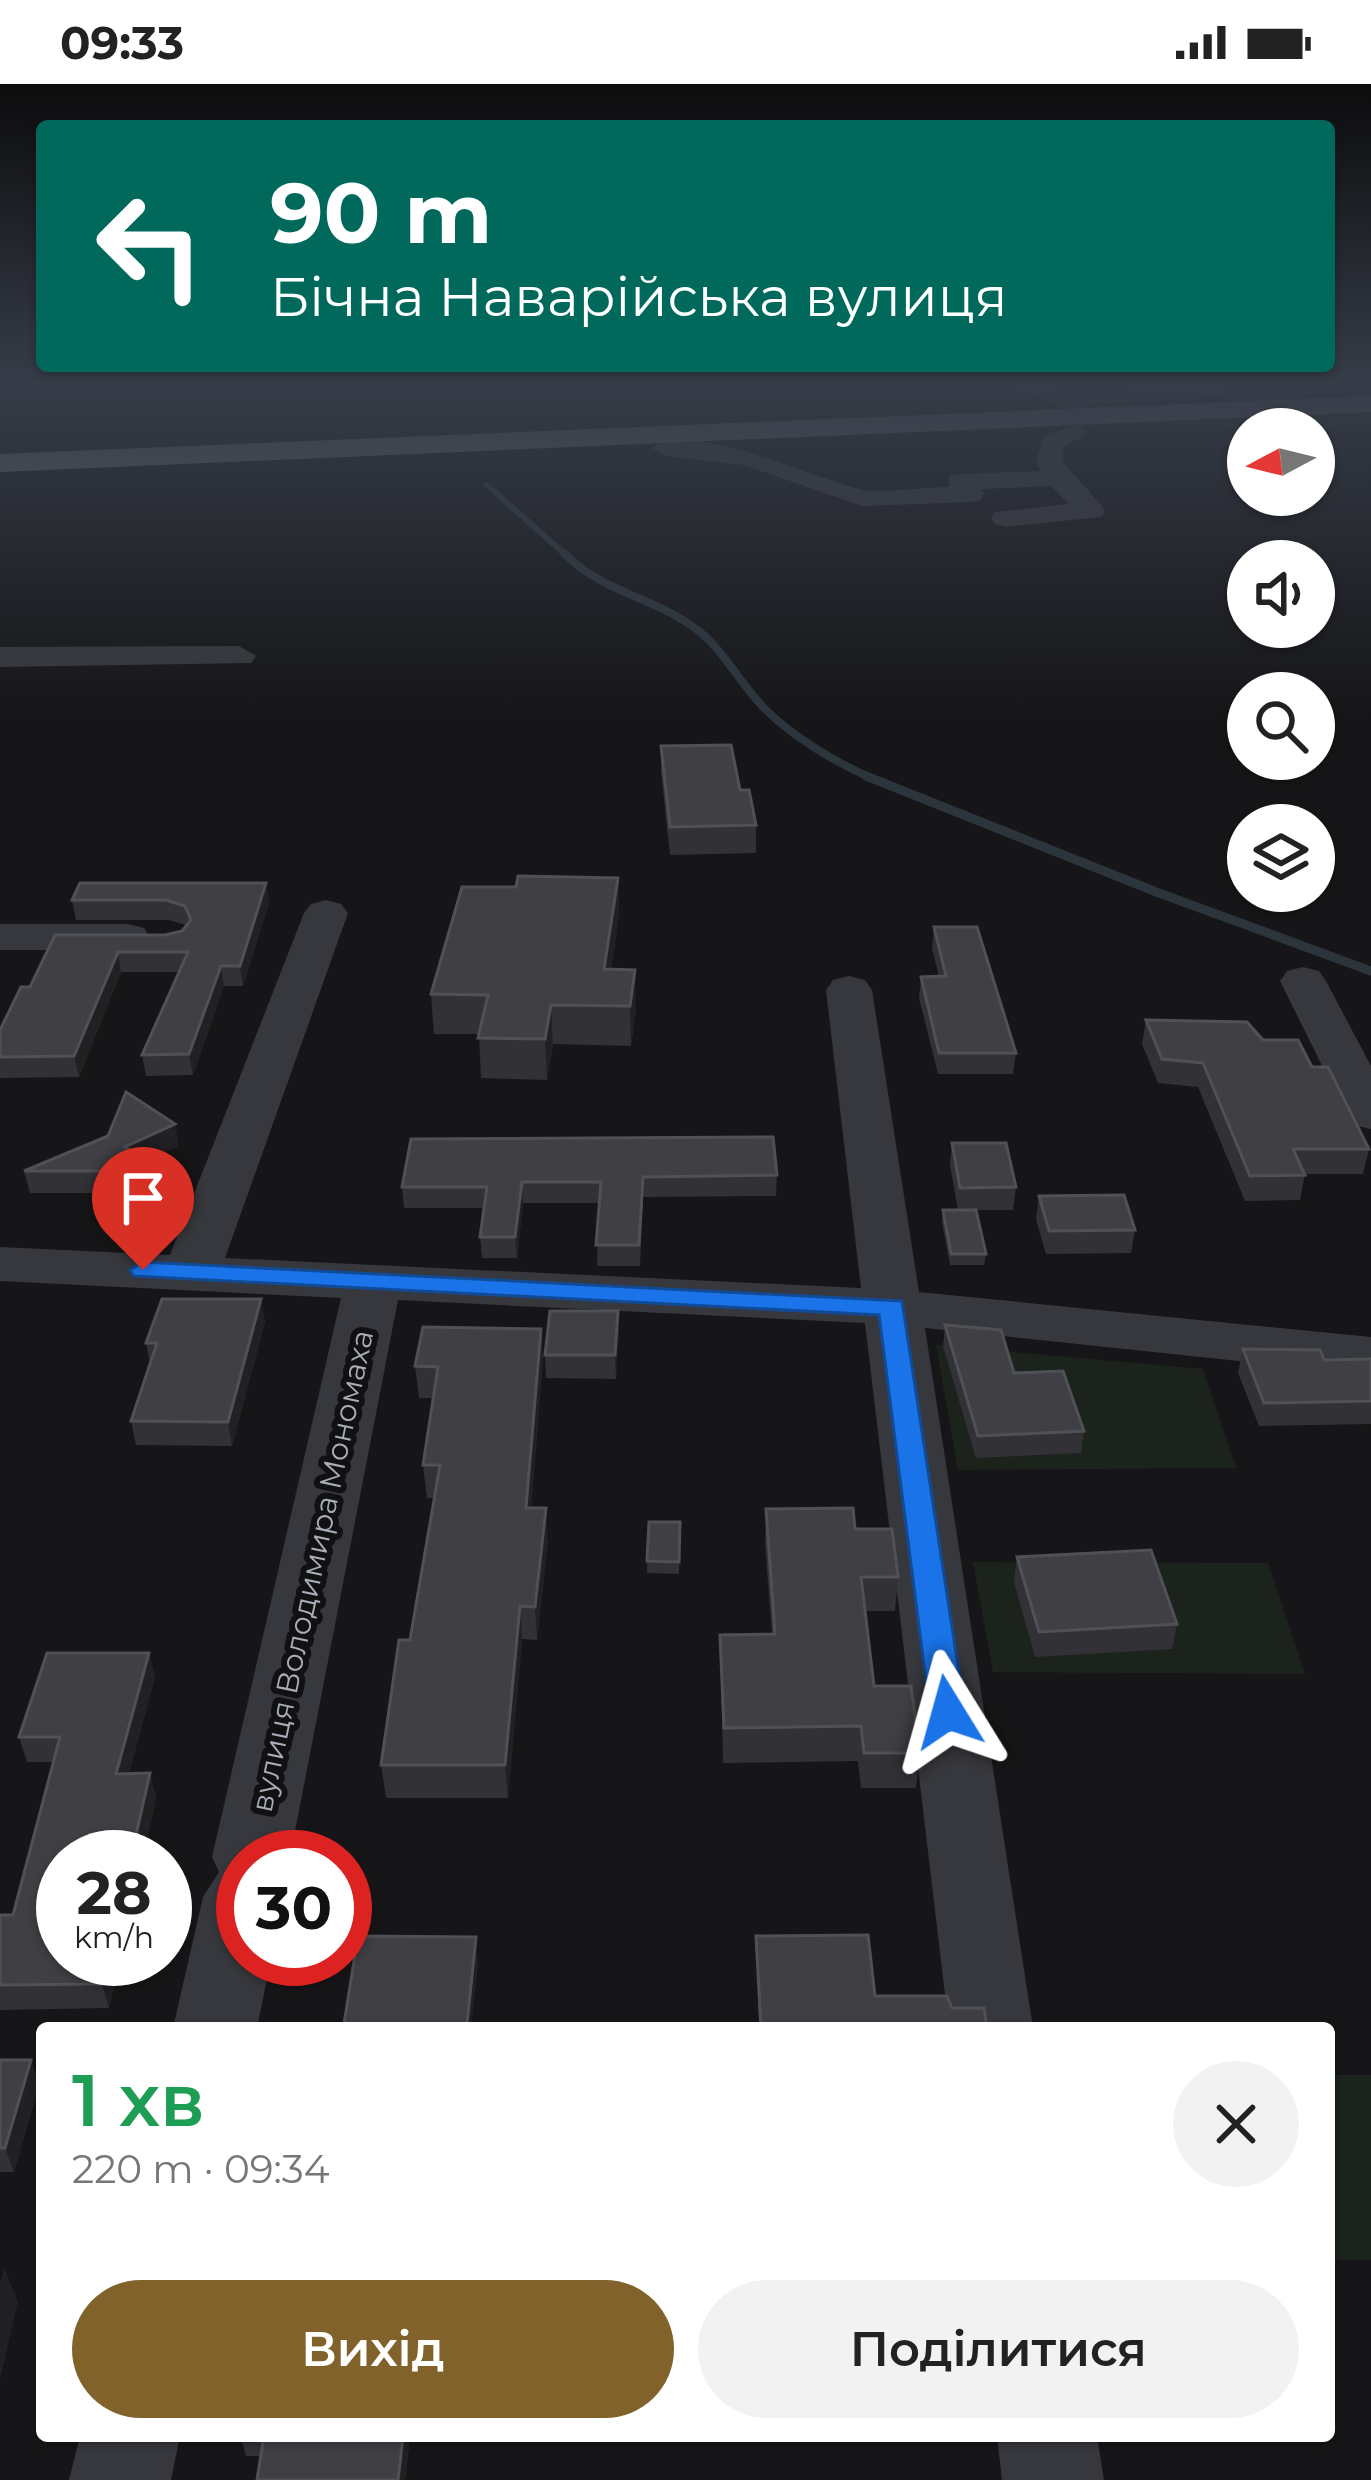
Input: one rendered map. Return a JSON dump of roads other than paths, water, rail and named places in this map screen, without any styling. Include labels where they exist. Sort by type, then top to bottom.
[{"type":"street","points":[[847,493],[922,520],[1091,511],[1073,493]]},
{"type":"street","points":[[862,498],[915,493]]},
{"type":"street","points":[[968,493],[991,518]]},
{"type":"street","points":[[0,657],[239,656]]},
{"type":"street","points":[[191,1273],[326,913]]},
{"type":"street","points":[[3,918],[168,937]]},
{"type":"street","points":[[1303,981],[1371,1114]]},
{"type":"street","points":[[849,990],[990,2022]]},
{"type":"street","points":[[0,1264],[892,1307],[1371,1356]]},
{"type":"street","name":"вулиця Володимира Мономаха","points":[[257,1830],[372,1285]]},
{"type":"street","points":[[216,2022],[224,1986]]},
{"type":"street","points":[[120,2480],[129,2442]]},
{"type":"street","points":[[1048,2442],[1053,2480]]},
{"type":"waterway","points":[[496,493],[567,556]]},
{"type":"waterway","points":[[564,553],[593,576],[692,626],[776,719],[816,749],[874,779]]},
{"type":"waterway","points":[[866,776],[1159,893],[1371,971]]}]
